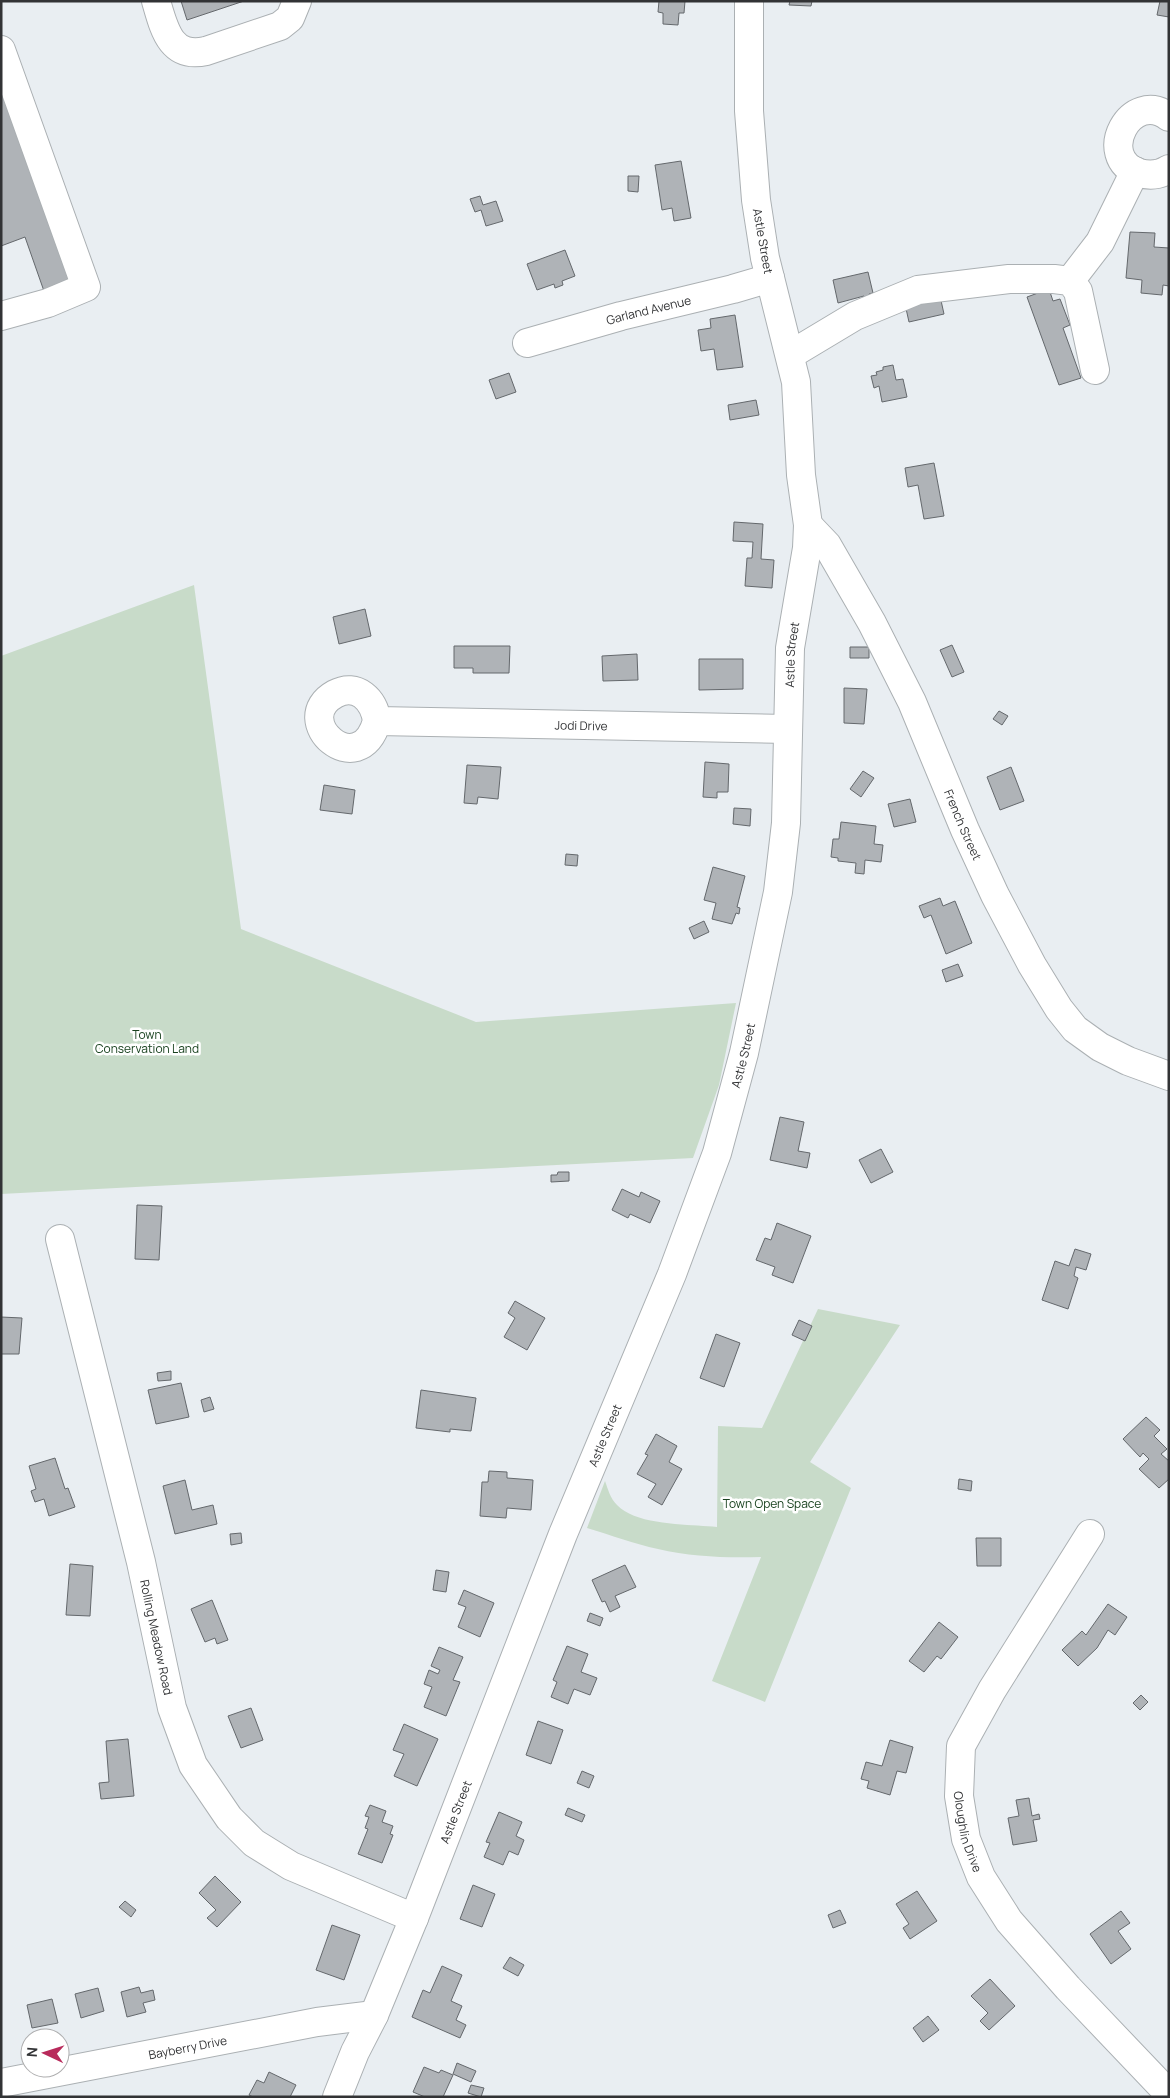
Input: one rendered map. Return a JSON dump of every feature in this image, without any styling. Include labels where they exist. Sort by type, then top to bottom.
[{"type":"street","points":[[156,1],[164,29],[171,40],[181,49],[200,52],[280,26],[290,18],[297,1]]},
{"type":"street","name":"Astle Street","points":[[337,2097],[374,2015],[414,1918],[563,1534],[672,1274],[717,1153],[744,1053],[778,892],[786,823],[790,648],[807,548],[808,525],[801,475],[797,391],[790,355],[770,278],[760,225],[753,163],[749,111],[749,1]]},
{"type":"street","points":[[1,50],[86,287],[48,302],[1,316]]},
{"type":"street","points":[[1169,117],[1156,111],[1136,114],[1122,127],[1118,141],[1121,156],[1134,171],[1154,175],[1169,169]]},
{"type":"street","points":[[1070,282],[1100,242],[1134,171]]},
{"type":"street","name":"Garland Avenue","points":[[527,343],[621,316],[770,278]]},
{"type":"street","points":[[790,355],[855,316],[918,290],[1010,279],[1054,279],[1070,282],[1078,291],[1096,370]]},
{"type":"street","name":"French Street","points":[[808,525],[827,545],[872,623],[912,702],[965,830],[995,895],[1058,1009],[1076,1029],[1100,1047],[1128,1061],[1169,1076]]},
{"type":"street","name":"Jodi Drive","points":[[377,721],[788,729]]},
{"type":"street","name":"Rolling Meadow Road","points":[[60,1239],[141,1562],[172,1708],[193,1765],[229,1818],[254,1843],[291,1866],[414,1918]]},
{"type":"street","name":"Oloughlin Drive","points":[[1090,1534],[992,1690],[961,1746],[959,1796],[969,1847],[981,1877],[1009,1921],[1068,1988],[1169,2094]]},
{"type":"street","name":"Bayberry Drive","points":[[1,2083],[317,2022],[374,2015]]},
{"type":"green space","name":"Town Conservation Land","points":[[194,585],[241,929],[476,1022],[736,1003],[719,1085],[693,1158],[1,1194],[1,656]]},
{"type":"green space","name":"Town Open Space","points":[[818,1309],[900,1325],[810,1462],[851,1488],[765,1702],[712,1681],[761,1557],[710,1556],[671,1552],[640,1545],[587,1528],[605,1481],[617,1505],[637,1517],[664,1523],[717,1527],[718,1426],[762,1428]]},
{"type":"building","points":[[181,1],[244,1],[187,20]]},
{"type":"building","points":[[659,1],[685,1],[684,13],[679,13],[678,25],[663,24],[663,13],[658,12]]},
{"type":"building","points":[[790,1],[812,1],[811,6],[789,5]]},
{"type":"building","points":[[1160,1],[1169,1],[1169,17],[1157,15]]},
{"type":"building","points":[[1,79],[74,283],[45,294],[25,237],[1,246]]},
{"type":"building","points":[[681,161],[691,218],[674,221],[672,208],[662,210],[655,165]]},
{"type":"building","points":[[628,176],[639,176],[638,192],[628,191]]},
{"type":"building","points":[[480,196],[483,205],[496,201],[503,221],[486,226],[481,210],[475,212],[470,199]]},
{"type":"building","points":[[1130,232],[1155,233],[1154,247],[1169,248],[1169,286],[1163,285],[1162,295],[1141,293],[1142,280],[1126,278]]},
{"type":"building","points":[[565,250],[575,276],[562,281],[563,285],[555,288],[554,284],[537,290],[527,264]]},
{"type":"building","points":[[868,272],[873,293],[869,294],[870,299],[865,301],[864,296],[838,303],[833,280]]},
{"type":"building","points":[[1049,289],[1053,301],[1060,299],[1070,325],[1063,328],[1081,378],[1059,385],[1027,297]]},
{"type":"building","points":[[940,296],[944,314],[909,322],[905,304]]},
{"type":"building","points":[[735,315],[743,367],[717,370],[714,349],[701,351],[698,330],[711,328],[710,319]]},
{"type":"building","points":[[893,365],[896,380],[903,379],[907,397],[882,402],[879,386],[874,388],[871,376],[877,375],[876,372],[883,370],[883,367]]},
{"type":"building","points":[[509,373],[516,392],[496,399],[489,380]]},
{"type":"building","points":[[756,400],[759,415],[730,420],[728,405]]},
{"type":"building","points":[[934,463],[944,516],[924,519],[918,485],[908,487],[905,468]]},
{"type":"building","points":[[734,522],[763,524],[761,559],[774,560],[772,588],[745,586],[747,558],[752,558],[753,542],[733,541]]},
{"type":"building","points":[[365,609],[371,636],[339,644],[333,617]]},
{"type":"building","points":[[952,645],[964,672],[952,677],[940,650]]},
{"type":"building","points":[[454,646],[510,646],[509,673],[473,673],[473,668],[454,668]]},
{"type":"building","points":[[850,647],[869,647],[869,658],[850,658]]},
{"type":"building","points":[[637,654],[638,680],[603,681],[602,656]]},
{"type":"building","points":[[699,659],[743,659],[743,689],[699,690]]},
{"type":"building","points":[[844,688],[867,689],[864,724],[844,723]]},
{"type":"building","points":[[999,711],[1008,716],[1002,725],[993,719]]},
{"type":"building","points":[[705,762],[729,764],[728,792],[717,792],[717,798],[703,797]]},
{"type":"building","points":[[467,765],[501,767],[498,799],[478,797],[477,804],[464,803]]},
{"type":"building","points":[[1011,767],[1024,801],[1000,810],[987,777]]},
{"type":"building","points":[[863,771],[874,778],[861,797],[850,789]]},
{"type":"building","points":[[324,785],[355,790],[352,814],[320,810]]},
{"type":"building","points":[[910,799],[916,822],[894,827],[888,804]]},
{"type":"building","points":[[734,808],[751,809],[750,826],[733,824]]},
{"type":"building","points":[[841,822],[876,826],[874,844],[883,845],[881,862],[865,860],[864,874],[855,873],[856,863],[838,861],[838,858],[831,857],[833,839],[839,839]]},
{"type":"building","points":[[566,854],[578,855],[577,866],[565,865]]},
{"type":"building","points":[[713,867],[745,876],[737,907],[740,908],[739,914],[736,913],[732,924],[712,919],[716,903],[704,900]]},
{"type":"building","points":[[940,898],[943,906],[955,901],[972,943],[946,954],[931,915],[924,918],[919,906]]},
{"type":"building","points":[[704,921],[709,932],[694,939],[689,928]]},
{"type":"building","points":[[958,964],[963,976],[946,982],[942,970]]},
{"type":"building","points":[[780,1117],[804,1122],[798,1151],[810,1153],[807,1168],[770,1160]]},
{"type":"building","points":[[881,1149],[893,1172],[871,1183],[859,1160]]},
{"type":"building","points":[[558,1172],[569,1172],[569,1181],[551,1182],[551,1175],[557,1175]]},
{"type":"building","points":[[622,1189],[639,1197],[641,1192],[660,1201],[650,1223],[630,1214],[628,1218],[612,1210]]},
{"type":"building","points":[[137,1205],[162,1206],[159,1260],[135,1259]]},
{"type":"building","points":[[777,1223],[811,1236],[793,1283],[772,1275],[775,1267],[756,1260],[765,1238],[771,1240]]},
{"type":"building","points":[[1075,1249],[1091,1254],[1086,1270],[1076,1267],[1074,1276],[1078,1278],[1068,1309],[1042,1300],[1055,1261],[1069,1266]]},
{"type":"building","points":[[515,1301],[545,1318],[527,1350],[504,1337],[515,1318],[508,1313]]},
{"type":"building","points":[[1,1317],[22,1318],[19,1354],[1,1354]]},
{"type":"building","points":[[799,1320],[812,1326],[805,1341],[792,1335]]},
{"type":"building","points":[[716,1334],[740,1343],[724,1387],[700,1378]]},
{"type":"building","points":[[171,1371],[171,1380],[158,1381],[157,1373]]},
{"type":"building","points":[[181,1383],[189,1417],[156,1424],[148,1390]]},
{"type":"building","points":[[421,1390],[476,1398],[471,1431],[450,1429],[450,1432],[416,1428]]},
{"type":"building","points":[[210,1397],[214,1409],[204,1412],[201,1400]]},
{"type":"building","points":[[1146,1417],[1160,1430],[1154,1436],[1167,1449],[1161,1454],[1169,1461],[1169,1479],[1159,1488],[1139,1469],[1149,1459],[1143,1453],[1140,1457],[1123,1439]]},
{"type":"building","points":[[656,1434],[677,1446],[669,1462],[682,1469],[662,1505],[648,1497],[656,1484],[637,1474],[648,1455],[645,1454]]},
{"type":"building","points":[[55,1458],[65,1489],[68,1488],[75,1507],[49,1516],[44,1499],[35,1502],[31,1491],[36,1489],[29,1466]]},
{"type":"building","points":[[489,1471],[507,1472],[507,1478],[533,1480],[531,1510],[507,1508],[506,1518],[480,1516],[482,1482],[488,1482]]},
{"type":"building","points":[[959,1479],[972,1481],[971,1491],[958,1489]]},
{"type":"building","points":[[185,1480],[192,1510],[213,1505],[217,1524],[175,1534],[163,1486]]},
{"type":"building","points":[[241,1533],[242,1543],[231,1545],[230,1534]]},
{"type":"building","points":[[976,1538],[1001,1538],[1001,1566],[977,1566]]},
{"type":"building","points":[[70,1564],[93,1566],[90,1616],[66,1615]]},
{"type":"building","points":[[625,1565],[636,1587],[615,1596],[620,1607],[610,1612],[605,1601],[602,1602],[592,1580]]},
{"type":"building","points":[[436,1570],[449,1572],[446,1592],[433,1590]]},
{"type":"building","points":[[464,1590],[494,1603],[480,1637],[458,1627],[466,1607],[458,1604]]},
{"type":"building","points":[[212,1600],[228,1640],[217,1644],[215,1638],[205,1642],[191,1609]]},
{"type":"building","points":[[1108,1604],[1127,1617],[1115,1635],[1108,1630],[1097,1648],[1078,1666],[1062,1650],[1082,1631],[1086,1635]]},
{"type":"building","points":[[590,1613],[603,1618],[600,1626],[587,1621]]},
{"type":"building","points":[[939,1622],[958,1637],[941,1659],[937,1656],[924,1672],[909,1661]]},
{"type":"building","points":[[567,1646],[588,1654],[581,1672],[597,1678],[590,1695],[574,1689],[568,1704],[551,1697],[557,1682],[553,1680]]},
{"type":"building","points":[[439,1647],[463,1657],[453,1680],[460,1682],[446,1716],[424,1707],[432,1687],[424,1684],[429,1670],[438,1674],[440,1670],[431,1666]]},
{"type":"building","points":[[1141,1695],[1148,1702],[1140,1710],[1133,1703]]},
{"type":"building","points":[[251,1708],[263,1740],[241,1748],[228,1716]]},
{"type":"building","points":[[538,1721],[563,1730],[551,1764],[526,1755]]},
{"type":"building","points":[[404,1724],[438,1739],[417,1786],[394,1776],[404,1754],[393,1750]]},
{"type":"building","points":[[128,1739],[134,1796],[101,1799],[99,1783],[109,1782],[106,1741]]},
{"type":"building","points":[[890,1740],[913,1747],[906,1773],[897,1771],[890,1795],[867,1788],[869,1781],[861,1779],[866,1762],[882,1766]]},
{"type":"building","points":[[582,1771],[594,1776],[589,1788],[577,1783]]},
{"type":"building","points":[[1029,1798],[1032,1816],[1039,1814],[1040,1819],[1033,1820],[1037,1841],[1013,1845],[1008,1818],[1019,1816],[1016,1800]]},
{"type":"building","points":[[370,1805],[386,1811],[382,1822],[393,1826],[390,1834],[393,1835],[382,1863],[358,1854],[368,1829],[365,1828],[369,1817],[365,1816]]},
{"type":"building","points":[[568,1808],[585,1815],[582,1822],[565,1815]]},
{"type":"building","points":[[499,1812],[522,1822],[516,1836],[524,1840],[518,1855],[509,1851],[503,1865],[484,1857],[490,1843],[486,1842]]},
{"type":"building","points":[[215,1876],[241,1902],[217,1927],[207,1918],[216,1910],[199,1893]]},
{"type":"building","points":[[473,1885],[495,1894],[482,1927],[460,1919]]},
{"type":"building","points":[[917,1891],[937,1921],[910,1939],[903,1928],[909,1924],[896,1904]]},
{"type":"building","points":[[125,1901],[136,1910],[131,1917],[119,1907]]},
{"type":"building","points":[[840,1910],[846,1923],[833,1928],[828,1915]]},
{"type":"building","points":[[1121,1911],[1130,1923],[1118,1931],[1131,1949],[1111,1964],[1090,1934]]},
{"type":"building","points":[[332,1925],[360,1935],[344,1980],[316,1970]]},
{"type":"building","points":[[510,1957],[524,1965],[518,1976],[503,1968]]},
{"type":"building","points":[[442,1966],[462,1975],[451,2001],[462,2006],[456,2020],[466,2025],[460,2038],[412,2017],[423,1990],[430,1993]]},
{"type":"building","points":[[990,1979],[1015,2006],[989,2030],[980,2021],[988,2013],[971,1996]]},
{"type":"building","points":[[139,1987],[141,1993],[153,1990],[155,2000],[143,2003],[146,2012],[127,2017],[121,1992]]},
{"type":"building","points":[[98,1988],[104,2011],[81,2018],[75,1994]]},
{"type":"building","points":[[52,1999],[58,2023],[32,2028],[27,2005]]},
{"type":"building","points":[[928,2016],[939,2030],[923,2042],[913,2028]]},
{"type":"building","points":[[457,2063],[476,2071],[471,2082],[453,2074]]},
{"type":"building","points":[[424,2067],[439,2073],[441,2070],[453,2075],[443,2097],[425,2097],[413,2092]]},
{"type":"building","points":[[269,2072],[296,2085],[290,2097],[253,2097],[249,2095],[257,2080],[264,2083]]},
{"type":"building","points":[[471,2085],[484,2088],[481,2097],[468,2093]]}]
